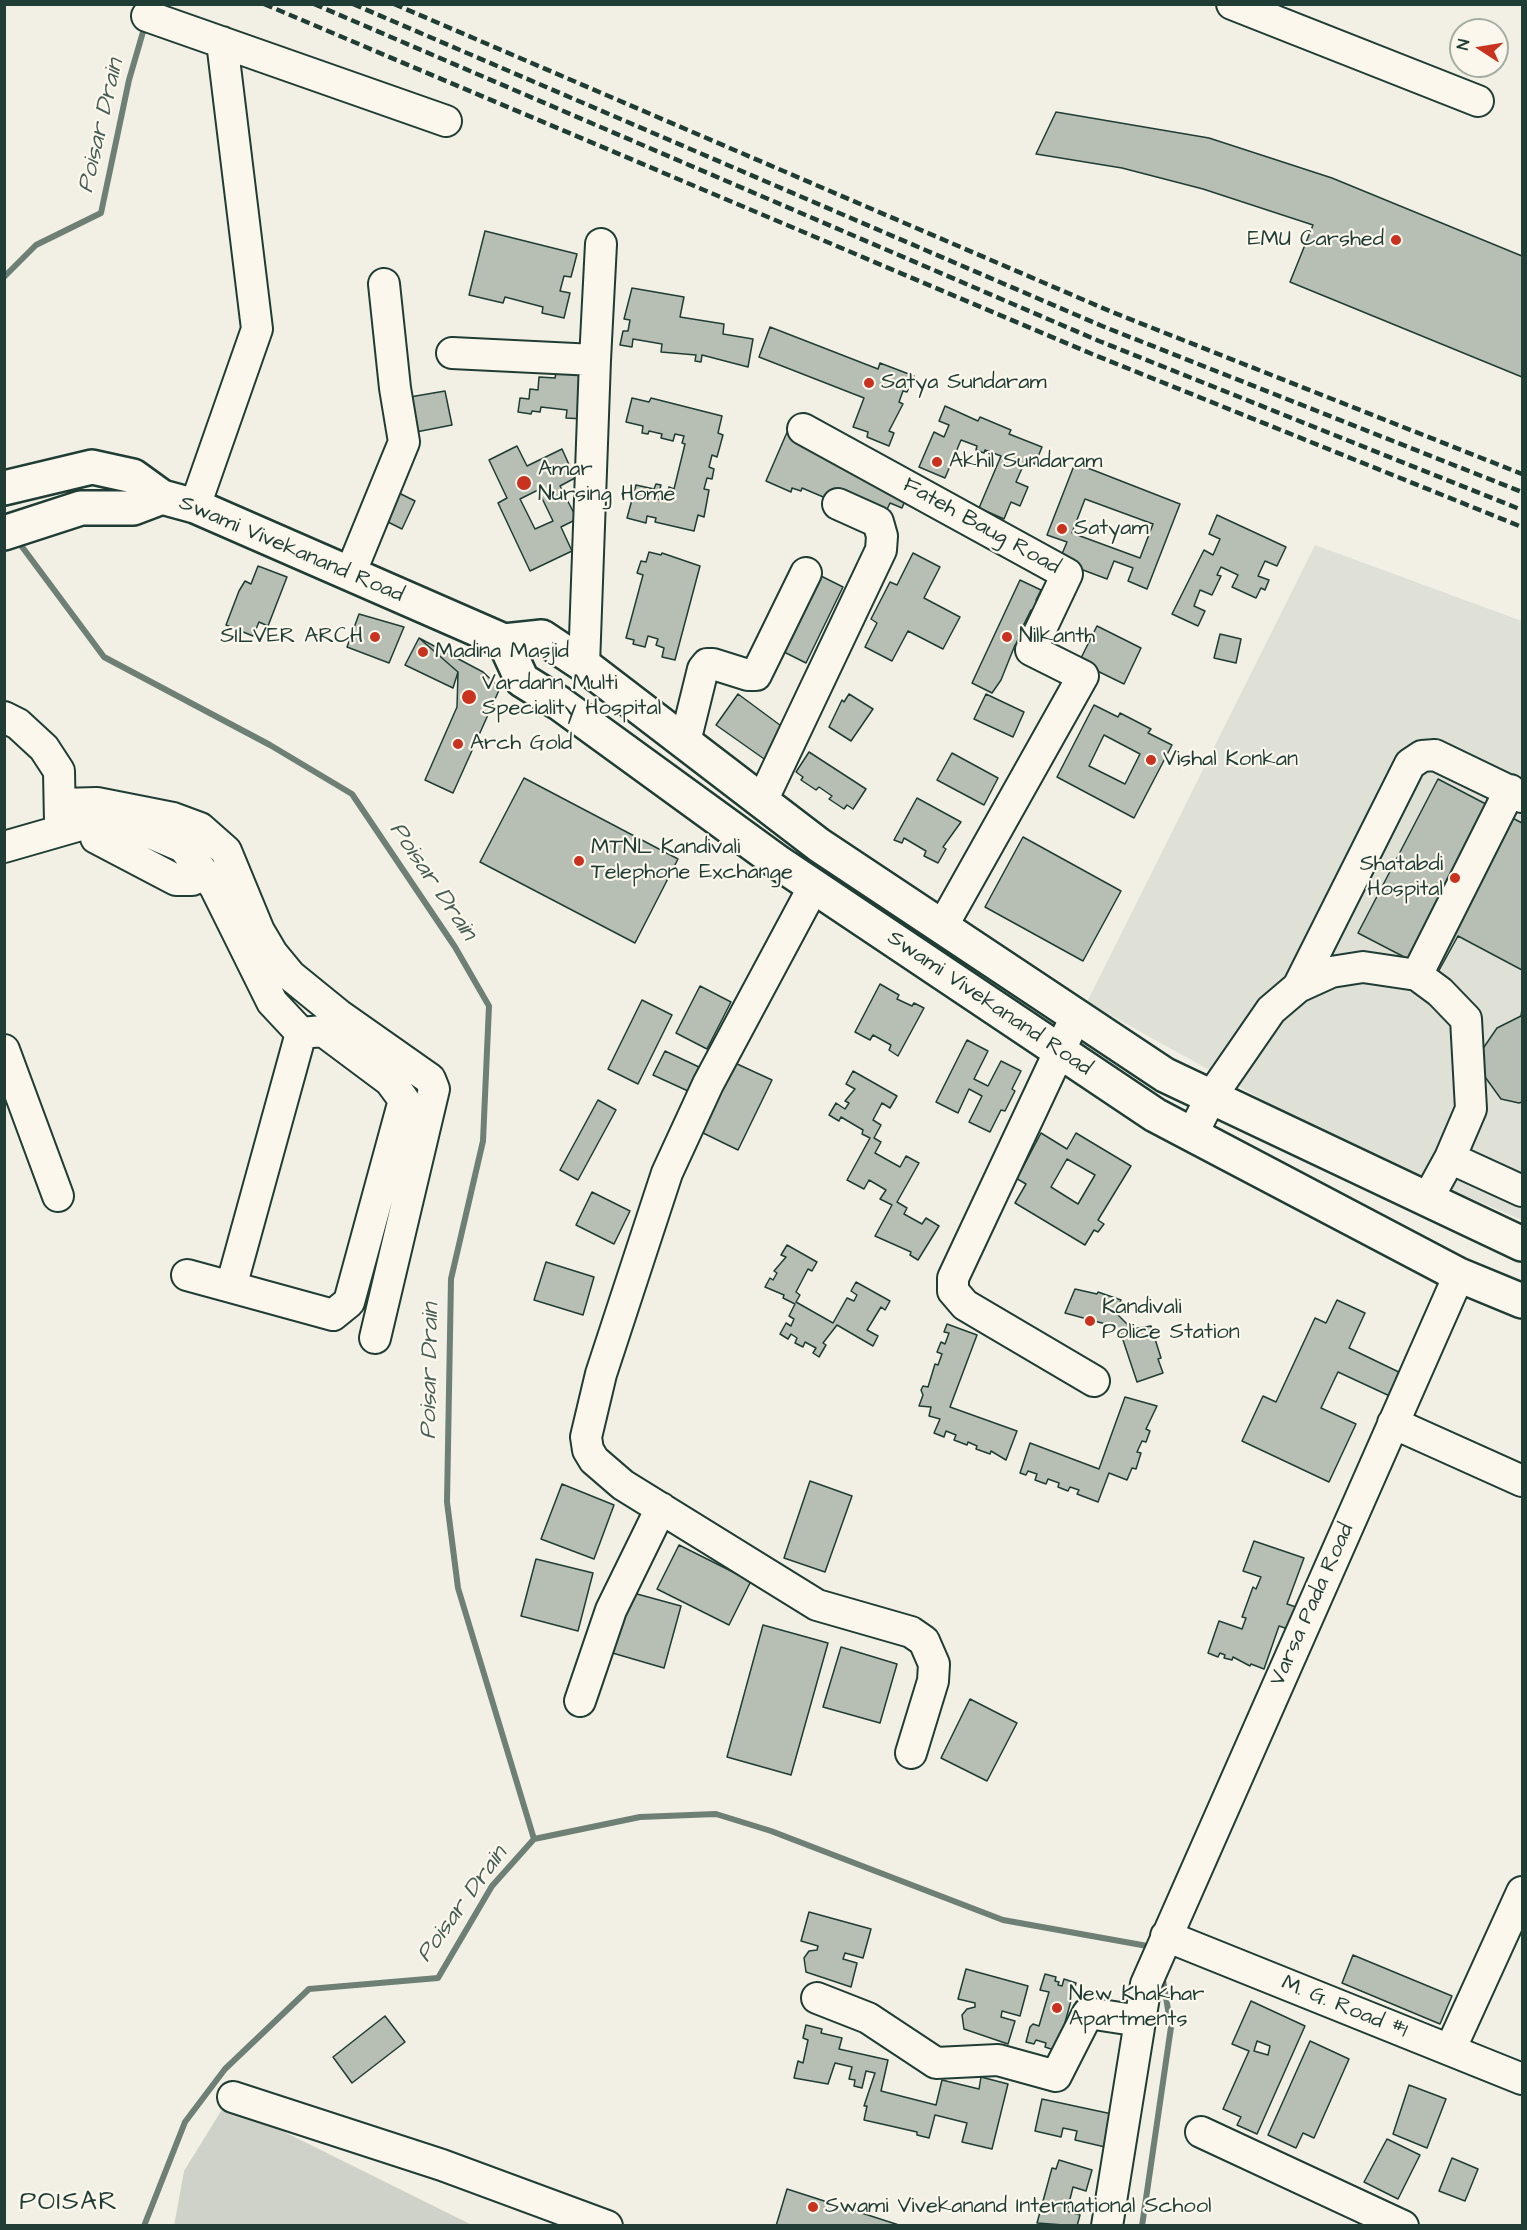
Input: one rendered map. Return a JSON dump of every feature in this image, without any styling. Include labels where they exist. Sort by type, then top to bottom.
[{"type":"main road","points":[[4,488],[92,467],[133,476],[162,497]]},
{"type":"main road","name":"Swami Vivekanand Road","points":[[4,533],[81,508],[133,508],[162,497],[195,506],[504,640],[542,637],[584,665],[819,845],[1165,1075],[1522,1244]]},
{"type":"main road","name":"Swami Vivekanand Road","points":[[504,640],[522,680],[559,703],[814,886],[1155,1115],[1459,1275],[1522,1301]]},
{"type":"street","points":[[1232,4],[1478,101]]},
{"type":"street","points":[[147,16],[446,121]]},
{"type":"street","points":[[195,506],[256,329],[222,42]]},
{"type":"street","points":[[584,665],[601,244]]},
{"type":"street","points":[[350,574],[404,442],[395,388],[384,284]]},
{"type":"street","points":[[452,353],[595,360]]},
{"type":"street","name":"Fateh Baug Road","points":[[802,429],[1067,574],[1031,650],[1083,676],[942,927]]},
{"type":"street","points":[[762,801],[881,550],[882,536],[878,522],[838,504]]},
{"type":"street","points":[[685,742],[706,664],[756,675],[806,573]]},
{"type":"street","points":[[4,717],[18,724],[44,748],[59,771],[60,818]]},
{"type":"street","points":[[1298,987],[1410,764],[1422,756],[1436,755],[1516,793],[1417,975]]},
{"type":"street","points":[[4,847],[60,818],[97,803],[173,818],[200,828],[226,851],[259,931],[272,953],[291,976],[339,1015],[430,1079],[434,1089],[375,1338]]},
{"type":"street","points":[[60,818],[148,832],[183,847],[215,887],[272,1002],[301,1033]]},
{"type":"street","points":[[96,838],[176,880],[192,880],[199,867]]},
{"type":"street","points":[[814,886],[708,1084],[667,1173],[602,1374],[586,1437],[588,1450],[594,1460],[624,1485],[818,1605],[911,1632],[924,1641],[934,1664],[933,1681],[911,1753]]},
{"type":"street","points":[[1192,1135],[1211,1097],[1271,1010],[1298,987],[1331,972],[1363,967],[1417,975],[1440,992],[1466,1019],[1471,1109],[1450,1158],[1427,1200]]},
{"type":"street","points":[[1076,1016],[953,1278],[953,1291],[965,1305],[1094,1381]]},
{"type":"street","points":[[188,1275],[333,1315],[349,1302],[404,1100],[390,1081],[323,1031],[301,1033]]},
{"type":"street","points":[[231,1287],[301,1033]]},
{"type":"street","points":[[4,1050],[58,1196]]},
{"type":"street","points":[[1450,1158],[1522,1191]]},
{"type":"street","name":"Varsa Pada Road","points":[[1107,2226],[1146,1984],[1459,1275]]},
{"type":"street","points":[[1394,1423],[1522,1481]]},
{"type":"street","points":[[580,1701],[610,1610],[661,1508]]},
{"type":"street","points":[[1450,2050],[1522,1892]]},
{"type":"street","name":"M. G. Road #1","points":[[1166,1936],[1522,2079]]},
{"type":"street","points":[[817,1998],[868,2018],[936,2063],[998,2060],[1056,2076],[1088,2013],[1140,2021]]},
{"type":"street","points":[[233,2097],[442,2164],[608,2226]]},
{"type":"street","points":[[1201,2132],[1403,2226]]},
{"type":"shaded area","points":[[1315,545],[1522,621],[1522,1220],[1335,1140],[1087,1002]]},
{"type":"shaded area","points":[[226,2103],[472,2225],[174,2226],[184,2171]]},
{"type":"building","name":"EMU Carshed","points":[[1056,112],[1209,138],[1332,178],[1522,256],[1522,377],[1290,282],[1313,225],[1203,189],[1122,168],[1036,154]]},
{"type":"building","points":[[485,231],[577,254],[571,277],[564,276],[560,291],[570,293],[564,318],[542,313],[543,307],[505,297],[503,303],[469,295]]},
{"type":"building","points":[[632,288],[684,297],[680,317],[724,324],[723,334],[753,339],[748,367],[702,355],[701,362],[695,361],[696,355],[661,352],[662,344],[633,339],[632,347],[620,345],[623,331],[628,331],[630,320],[624,319]]},
{"type":"building","name":"Satya Sundaram","points":[[770,327],[878,369],[880,363],[914,376],[907,392],[903,391],[899,402],[903,404],[889,431],[894,433],[889,446],[867,437],[868,432],[853,427],[864,398],[759,357]]},
{"type":"building","points":[[556,373],[588,376],[584,419],[566,418],[567,410],[541,407],[540,412],[532,411],[531,414],[518,412],[520,398],[529,399],[530,389],[538,390],[539,377],[555,378]]},
{"type":"building","points":[[445,391],[452,425],[411,433],[404,398]]},
{"type":"building","points":[[632,398],[649,402],[651,398],[722,416],[718,433],[723,435],[717,457],[712,455],[709,467],[714,469],[712,479],[707,478],[704,489],[709,490],[704,517],[698,515],[694,531],[655,522],[656,518],[647,516],[646,523],[627,518],[636,485],[654,489],[656,484],[661,485],[657,499],[666,501],[669,487],[674,489],[685,444],[682,443],[684,436],[675,434],[673,441],[661,438],[662,434],[649,431],[648,434],[642,433],[643,426],[626,422]]},
{"type":"building","name":"Akhil Sundaram","points":[[945,406],[978,421],[980,417],[1011,430],[1009,434],[1042,447],[1035,464],[1026,459],[1016,482],[1028,487],[1020,506],[1011,502],[1004,519],[979,508],[1001,456],[985,450],[984,453],[976,450],[977,446],[961,440],[945,478],[919,467],[934,432],[944,437],[949,425],[939,421]]},
{"type":"building","points":[[788,430],[909,491],[902,508],[890,503],[884,516],[873,518],[802,488],[801,491],[792,488],[791,492],[766,481]]},
{"type":"building","points":[[517,446],[527,466],[562,449],[575,478],[560,486],[577,519],[561,527],[572,551],[530,571],[498,503],[507,498],[489,460]],"holes":[[[538,490],[553,521],[535,529],[520,499]]]},
{"type":"building","name":"Satyam","points":[[1075,463],[1180,504],[1147,589],[1128,581],[1133,568],[1114,561],[1107,579],[1059,561],[1067,542],[1047,535]],"holes":[[[1085,499],[1153,524],[1140,558],[1072,533]]]},
{"type":"building","points":[[397,492],[415,501],[402,529],[384,520]]},
{"type":"building","points":[[1217,515],[1286,547],[1277,566],[1265,561],[1258,576],[1269,580],[1265,590],[1261,588],[1256,598],[1232,587],[1238,575],[1221,567],[1217,575],[1221,576],[1212,595],[1200,590],[1194,606],[1205,611],[1198,626],[1172,614],[1204,550],[1213,555],[1220,539],[1209,534]]},
{"type":"building","points":[[649,552],[661,555],[662,553],[700,566],[675,660],[662,657],[664,648],[656,645],[658,639],[648,636],[645,647],[633,644],[634,640],[626,638],[643,575],[637,573],[641,561],[646,562]]},
{"type":"building","points":[[913,553],[940,567],[924,598],[960,617],[943,649],[908,631],[892,661],[865,647],[877,623],[871,619],[890,582],[897,585]]},
{"type":"building","points":[[258,566],[287,577],[268,626],[259,622],[253,636],[226,625],[239,591],[245,581],[251,584]]},
{"type":"building","points":[[815,573],[843,587],[806,663],[778,649]]},
{"type":"building","name":"Nilkanth","points":[[1020,580],[1041,590],[1036,600],[1041,602],[1036,612],[1031,610],[1018,636],[1024,639],[1020,647],[1015,645],[1001,680],[992,693],[972,683]]},
{"type":"building","name":"SILVER ARCH","points":[[359,614],[404,627],[389,663],[347,647]]},
{"type":"building","points":[[1097,626],[1141,648],[1124,684],[1079,662]]},
{"type":"building","points":[[1220,634],[1241,639],[1236,663],[1214,658]]},
{"type":"building","name":"Arch Gold","points":[[419,638],[483,672],[500,688],[453,793],[425,780],[457,707],[458,672]]},
{"type":"building","name":"Madina Masjid","points":[[419,638],[458,672],[453,688],[405,665]]},
{"type":"building","points":[[738,694],[788,731],[767,761],[716,725]]},
{"type":"building","points":[[849,694],[873,709],[851,741],[829,727],[842,700],[844,702]]},
{"type":"building","points":[[986,694],[1024,712],[1013,737],[974,719]]},
{"type":"building","name":"Vishal Konkan","points":[[1094,705],[1118,717],[1120,713],[1151,729],[1148,733],[1172,745],[1134,818],[1057,777]],"holes":[[[1104,735],[1140,754],[1125,784],[1089,766]]]},
{"type":"building","points":[[809,752],[866,789],[853,809],[847,805],[844,809],[829,799],[832,796],[819,787],[816,790],[801,780],[803,777],[796,772]]},
{"type":"building","points":[[952,753],[998,778],[984,805],[937,780]]},
{"type":"building","name":"MTNL Kandivali Telephone Exchange","points":[[524,778],[678,859],[635,943],[480,862]]},
{"type":"building","name":"Shatabdi Hospital","points":[[1438,779],[1522,823],[1522,970],[1458,936],[1437,974],[1358,933]]},
{"type":"building","points":[[917,798],[961,822],[943,847],[946,849],[938,863],[924,856],[926,851],[904,838],[902,843],[894,840]]},
{"type":"building","points":[[1023,837],[1121,891],[1083,961],[985,907]]},
{"type":"building","points":[[880,984],[899,995],[897,999],[912,1006],[914,1003],[924,1008],[898,1056],[889,1050],[891,1045],[873,1035],[870,1040],[855,1032]]},
{"type":"building","points":[[700,986],[731,1002],[707,1049],[676,1033]]},
{"type":"building","points":[[642,1000],[672,1015],[638,1084],[608,1069]]},
{"type":"building","points":[[1522,1009],[1522,1102],[1519,1103],[1501,1099],[1480,1070],[1482,1050],[1497,1028],[1521,1016]]},
{"type":"building","points":[[967,1040],[988,1051],[974,1079],[988,1086],[1001,1061],[1021,1071],[1012,1089],[1015,1091],[1005,1111],[1001,1110],[990,1132],[969,1122],[982,1096],[969,1089],[958,1113],[936,1102]]},
{"type":"building","points":[[665,1051],[699,1067],[688,1091],[653,1075]]},
{"type":"building","points":[[735,1063],[772,1080],[738,1150],[701,1132]]},
{"type":"building","points":[[853,1071],[897,1096],[890,1108],[882,1103],[873,1120],[881,1125],[874,1138],[881,1142],[875,1153],[900,1167],[906,1156],[919,1163],[897,1202],[907,1208],[904,1214],[922,1224],[926,1218],[939,1226],[918,1260],[910,1255],[911,1252],[875,1236],[892,1205],[880,1199],[886,1190],[869,1180],[864,1189],[847,1180],[870,1138],[862,1134],[863,1130],[841,1117],[839,1121],[829,1115],[836,1103],[845,1109],[849,1103],[845,1101],[855,1089],[846,1084]]},
{"type":"building","points":[[598,1100],[616,1110],[578,1180],[560,1170]]},
{"type":"building","points":[[1041,1133],[1067,1149],[1076,1133],[1131,1166],[1098,1220],[1104,1224],[1098,1232],[1094,1230],[1085,1245],[1015,1203],[1026,1184],[1014,1177],[1019,1170],[1021,1171]],"holes":[[[1067,1159],[1095,1175],[1078,1204],[1051,1187]]]},
{"type":"building","points":[[592,1192],[630,1211],[614,1244],[576,1225]]},
{"type":"building","points":[[787,1245],[817,1262],[812,1271],[808,1269],[796,1292],[800,1295],[796,1302],[833,1323],[847,1298],[854,1301],[857,1295],[851,1291],[856,1282],[890,1301],[885,1310],[881,1307],[867,1330],[878,1336],[873,1346],[837,1325],[823,1343],[826,1345],[819,1357],[813,1353],[816,1348],[805,1342],[803,1347],[795,1343],[797,1338],[791,1334],[788,1339],[780,1334],[786,1323],[791,1326],[794,1319],[789,1316],[795,1304],[783,1298],[784,1295],[765,1287],[770,1278],[773,1280],[777,1273],[774,1271],[786,1257],[781,1255]]},
{"type":"building","points":[[546,1262],[594,1277],[583,1315],[534,1300]]},
{"type":"building","points":[[1075,1289],[1097,1294],[1098,1292],[1121,1300],[1116,1313],[1132,1329],[1151,1326],[1163,1373],[1137,1382],[1120,1331],[1113,1326],[1065,1313]]},
{"type":"building","points":[[1337,1300],[1365,1313],[1349,1348],[1405,1375],[1394,1398],[1338,1372],[1321,1408],[1356,1424],[1329,1482],[1242,1441],[1263,1396],[1276,1402],[1315,1318],[1326,1323]]},
{"type":"building","points":[[947,1324],[977,1335],[950,1407],[1017,1431],[1006,1460],[991,1451],[990,1454],[976,1449],[977,1446],[968,1442],[967,1445],[954,1440],[956,1435],[946,1431],[944,1437],[934,1433],[940,1419],[929,1416],[931,1407],[919,1406],[923,1395],[921,1390],[923,1386],[928,1387],[935,1364],[938,1365],[942,1354],[937,1352],[941,1342],[945,1344],[949,1333],[944,1332]]},
{"type":"building","points":[[1125,1397],[1157,1406],[1146,1429],[1150,1431],[1146,1442],[1142,1441],[1137,1452],[1141,1453],[1136,1469],[1132,1468],[1127,1480],[1109,1473],[1098,1502],[1077,1494],[1079,1490],[1070,1487],[1068,1491],[1058,1487],[1059,1483],[1048,1479],[1046,1484],[1035,1480],[1037,1474],[1028,1471],[1026,1475],[1020,1473],[1030,1443],[1099,1469]]},
{"type":"building","points":[[810,1481],[852,1496],[825,1572],[784,1558]]},
{"type":"building","points":[[562,1484],[614,1505],[594,1559],[541,1539]]},
{"type":"building","points":[[1254,1541],[1304,1558],[1287,1604],[1296,1607],[1288,1629],[1279,1626],[1264,1669],[1251,1664],[1250,1666],[1233,1657],[1232,1660],[1224,1658],[1225,1655],[1220,1653],[1218,1657],[1208,1653],[1219,1621],[1242,1629],[1246,1618],[1242,1617],[1253,1587],[1256,1589],[1261,1577],[1243,1571]]},
{"type":"building","points":[[679,1545],[751,1581],[729,1625],[657,1589]]},
{"type":"building","points":[[536,1559],[593,1573],[578,1631],[521,1616]]},
{"type":"building","points":[[626,1591],[681,1606],[664,1668],[609,1652]]},
{"type":"building","points":[[763,1625],[828,1643],[791,1775],[727,1757]]},
{"type":"building","points":[[841,1647],[897,1664],[880,1723],[823,1707]]},
{"type":"building","points":[[970,1699],[1017,1723],[987,1781],[941,1758]]},
{"type":"building","points":[[809,1912],[871,1929],[863,1958],[845,1953],[843,1959],[857,1963],[851,1987],[806,1972],[804,1958],[809,1951],[817,1950],[818,1946],[801,1941]]},
{"type":"building","points":[[1353,1955],[1452,1996],[1440,2024],[1342,1983]]},
{"type":"building","points":[[966,1969],[1028,1986],[1020,2016],[1002,2011],[1001,2017],[1015,2021],[1008,2044],[964,2029],[962,2015],[967,2009],[975,2007],[975,2003],[958,1999]]},
{"type":"building","name":"New Khakhar Apartments","points":[[1045,1974],[1056,1977],[1055,1981],[1059,1982],[1058,1985],[1062,1986],[1064,1979],[1076,1983],[1057,2051],[1045,2047],[1046,2043],[1036,2040],[1034,2044],[1026,2042],[1030,2027],[1033,2024],[1039,2026],[1049,1992],[1040,1990]]},
{"type":"building","points":[[1251,2001],[1305,2026],[1257,2134],[1237,2125],[1241,2117],[1223,2109],[1249,2051],[1232,2044]],"holes":[[[1257,2041],[1270,2046],[1268,2055],[1254,2051]]]},
{"type":"building","points":[[385,2016],[405,2042],[352,2083],[333,2057]]},
{"type":"building","points":[[806,2025],[822,2029],[821,2033],[842,2038],[839,2049],[888,2060],[881,2091],[936,2105],[942,2080],[979,2089],[981,2077],[1008,2084],[992,2149],[962,2142],[967,2123],[935,2115],[929,2138],[917,2135],[917,2132],[864,2120],[867,2106],[864,2106],[875,2073],[866,2071],[862,2088],[854,2086],[855,2080],[849,2079],[852,2067],[835,2063],[828,2084],[794,2078],[798,2061],[803,2063],[808,2040],[803,2038]]},
{"type":"building","points":[[1310,2041],[1349,2059],[1314,2138],[1303,2133],[1296,2148],[1268,2135]]},
{"type":"building","points":[[1409,2085],[1446,2099],[1427,2148],[1393,2134]]},
{"type":"building","points":[[1042,2099],[1112,2114],[1105,2147],[1075,2140],[1077,2131],[1063,2128],[1061,2137],[1035,2131]]},
{"type":"building","points":[[1387,2139],[1420,2155],[1398,2199],[1364,2182]]},
{"type":"building","points":[[1452,2158],[1478,2169],[1465,2201],[1439,2191]]},
{"type":"building","points":[[1059,2160],[1092,2170],[1086,2191],[1073,2187],[1067,2211],[1080,2215],[1077,2226],[1037,2223],[1052,2168],[1056,2169]]},
{"type":"building","name":"Swami Vivekanand International School","points":[[787,2189],[902,2226],[776,2226]]},
{"type":"waterway","name":"Poisar Drain","points":[[4,277],[36,245],[101,213],[129,80],[145,25]]},
{"type":"waterway","name":"Poisar Drain","points":[[17,540],[104,657],[270,745],[352,794],[455,947],[489,1006],[483,1141],[451,1279],[447,1502],[458,1588],[534,1839],[492,1886],[438,1978],[309,1989],[225,2069],[185,2122],[144,2226]]},
{"type":"waterway","points":[[534,1839],[640,1817],[716,1814],[771,1831],[1003,1920],[1153,1947]]},
{"type":"waterway","points":[[1142,2226],[1171,2027],[1162,1974]]},
{"type":"railway","points":[[264,4],[1092,354],[1522,527]]},
{"type":"railway","points":[[314,4],[1099,341],[1522,510]]},
{"type":"railway","points":[[353,4],[1102,326],[1522,492]]},
{"type":"railway","points":[[394,4],[1112,312],[1522,474]]},
{"type":"place","name":"EMU Carshed","points":[[1396,240]]},
{"type":"place","name":"Satya Sundaram","points":[[869,383]]},
{"type":"place","name":"Akhil Sundaram","points":[[937,462]]},
{"type":"place","name":"Amar Nursing Home","points":[[524,483]]},
{"type":"place","name":"Satyam","points":[[1062,529]]},
{"type":"place","name":"SILVER ARCH","points":[[375,637]]},
{"type":"place","name":"Nilkanth","points":[[1007,637]]},
{"type":"place","name":"Madina Masjid","points":[[423,652]]},
{"type":"place","name":"Vardann Multi Speciality Hospital","points":[[469,697]]},
{"type":"place","name":"Arch Gold","points":[[458,744]]},
{"type":"place","name":"Vishal Konkan","points":[[1151,760]]},
{"type":"place","name":"MTNL Kandivali Telephone Exchange","points":[[579,861]]},
{"type":"place","name":"Shatabdi Hospital","points":[[1455,878]]},
{"type":"place","name":"Kandivali Police Station","points":[[1090,1321]]},
{"type":"place","name":"New Khakhar Apartments","points":[[1057,2008]]},
{"type":"place","name":"Swami Vivekanand International School","points":[[813,2207]]},
{"type":"district","name":"POISAR","points":[[69,2204]]}]
